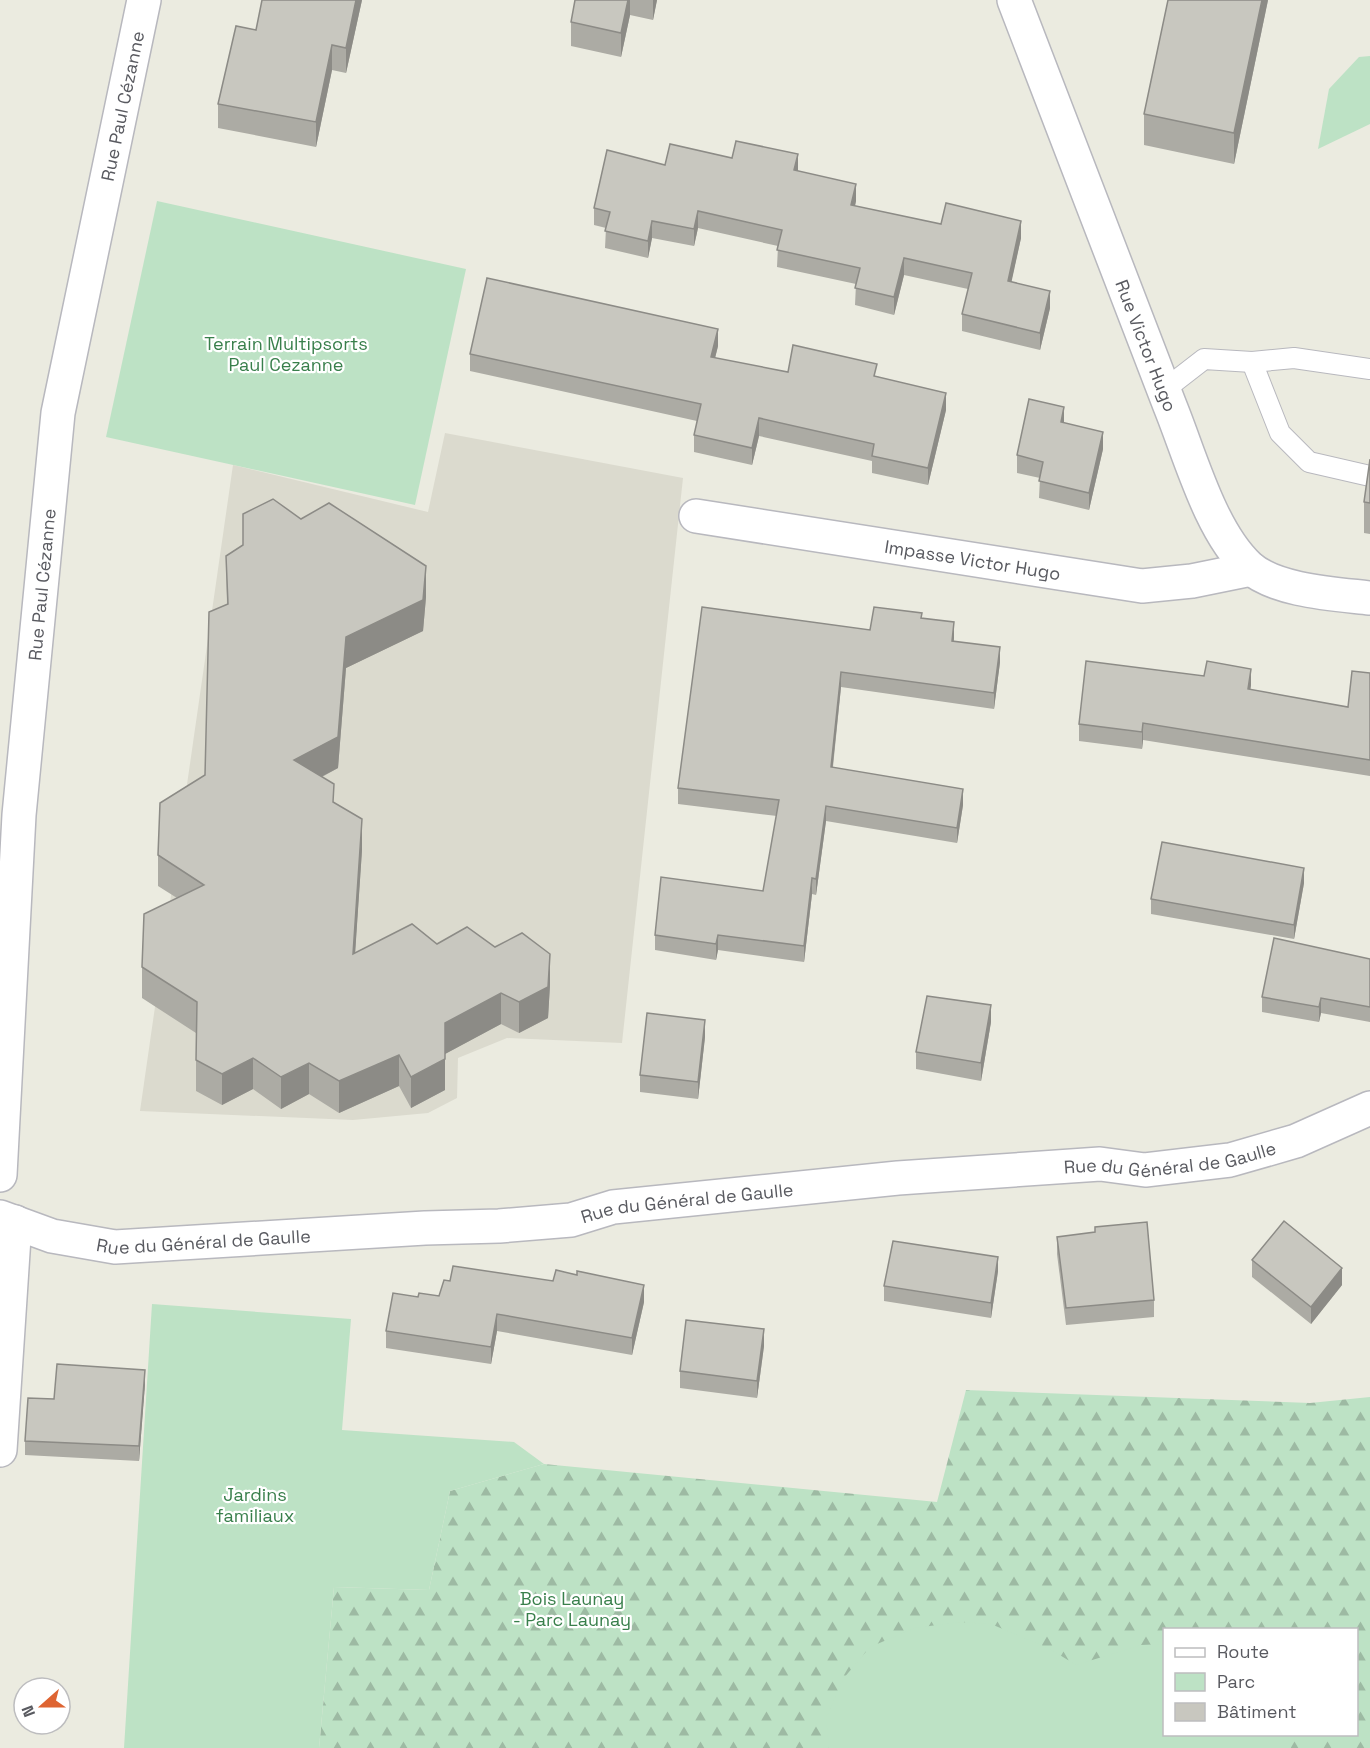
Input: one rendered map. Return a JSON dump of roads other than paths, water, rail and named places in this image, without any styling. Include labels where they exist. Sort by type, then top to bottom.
[{"type":"street","name":"Rue Paul Cézanne","points":[[0,1175],[19,815],[58,412],[144,0]]},
{"type":"street","name":"Rue Victor Hugo","points":[[1014,0],[1164,390],[1217,524],[1229,547],[1251,569],[1289,585],[1370,598]]},
{"type":"street","name":"Impasse Victor Hugo","points":[[696,516],[1142,586],[1204,579],[1251,569]]},
{"type":"street","name":"Rue du Général de Gaulle","points":[[8,1220],[52,1236],[115,1247],[561,1221],[613,1207],[898,1178],[1100,1164],[1145,1170],[1230,1160],[1296,1141],[1370,1108]]},
{"type":"street","points":[[0,1450],[8,1220]]},
{"type":"lane","points":[[1164,390],[1204,359],[1251,362],[1294,358],[1370,369]]},
{"type":"lane","points":[[1251,362],[1280,433],[1309,462],[1370,476]]},
{"type":"park label","name":"Terrain Multipsorts Paul Cezanne","points":[[286,353]]},
{"type":"park label","name":"Jardins familiaux","points":[[255,1504]]},
{"type":"park label","name":"Bois Launay - Parc Launay","points":[[572,1608]]}]
